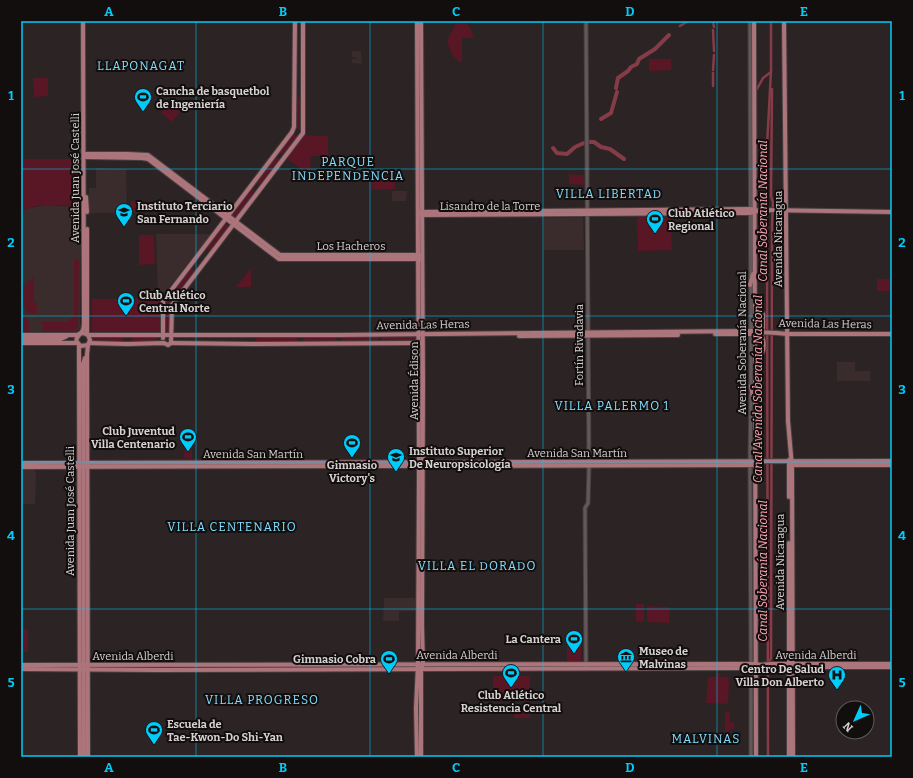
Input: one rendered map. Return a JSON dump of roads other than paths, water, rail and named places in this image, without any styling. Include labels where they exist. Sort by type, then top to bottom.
[{"type":"main road","name":"Avenida Juan José Castelli","points":[[79,335],[84,328],[85,21]]},
{"type":"main road","points":[[168,339],[163,301],[292,132],[294,127],[294,21]]},
{"type":"main road","points":[[168,339],[172,305],[303,133],[303,21]]},
{"type":"main road","name":"Avenida Édison","points":[[417,21],[420,214]]},
{"type":"main road","name":"Avenida Édison","points":[[420,667],[423,546],[420,257],[422,21]]},
{"type":"main road","name":"Avenida Soberanía Nacional","points":[[754,21],[753,211],[756,333],[753,463],[756,757]]},
{"type":"main road","name":"Avenida Nicaragua","points":[[784,21],[788,421],[790,462],[790,665]]},
{"type":"main road","name":"Avenida Juan José Castelli","points":[[85,156],[88,335]]},
{"type":"main road","points":[[85,156],[146,159],[234,223]]},
{"type":"main road","name":"Lisandro de la Torre","points":[[420,214],[765,210],[892,212]]},
{"type":"main road","name":"Los Hacheros","points":[[234,223],[280,257],[420,257]]},
{"type":"main road","points":[[750,285],[754,265]]},
{"type":"main road","points":[[755,315],[759,311],[763,314],[763,328],[756,333],[763,338],[763,351],[760,353],[755,351]]},
{"type":"main road","name":"Avenida Las Heras","points":[[89,344],[127,344],[168,339],[422,335],[777,332],[787,334],[892,334]]},
{"type":"main road","points":[[21,335],[79,335],[83,333],[88,335],[90,338],[89,344],[84,347],[61,339],[21,339]]},
{"type":"main road","points":[[61,339],[69,335]]},
{"type":"main road","points":[[78,344],[77,339],[79,335]]},
{"type":"main road","name":"Avenida Las Heras","points":[[88,335],[253,344],[421,343]]},
{"type":"main road","points":[[21,343],[69,342]]},
{"type":"main road","name":"Avenida Juan José Castelli","points":[[78,344],[83,465]]},
{"type":"main road","name":"Avenida Juan José Castelli","points":[[83,465],[87,354],[89,344]]},
{"type":"main road","name":"Avenida Juan José Castelli","points":[[79,353],[83,364],[84,667]]},
{"type":"main road","name":"Avenida Juan José Castelli","points":[[83,364],[87,354]]},
{"type":"main road","points":[[751,386],[755,409]]},
{"type":"main road","name":"Avenida San Martín","points":[[21,467],[83,465],[753,463],[764,461],[892,465]]},
{"type":"main road","name":"Avenida San Martín","points":[[790,462],[892,461]]},
{"type":"main road","name":"Avenida San Martín","points":[[21,463],[83,465]]},
{"type":"main road","name":"Avenida Alberdi","points":[[21,665],[84,667],[420,667],[770,664],[892,667]]},
{"type":"main road","name":"Avenida Alberdi","points":[[790,665],[892,664]]},
{"type":"main road","points":[[789,757],[790,665]]},
{"type":"main road","points":[[790,665],[793,757]]},
{"type":"main road","points":[[80,757],[84,667]]},
{"type":"main road","points":[[84,667],[84,757]]},
{"type":"main road","points":[[84,667],[88,757]]},
{"type":"main road","name":"Avenida Alberdi","points":[[21,669],[84,667]]},
{"type":"main road","points":[[416,757],[420,667]]},
{"type":"main road","points":[[420,667],[421,757]]},
{"type":"street","name":"Fortín Rivadavia","points":[[586,21],[589,464],[588,503],[586,508],[586,666]]},
{"type":"street","name":"Avenida Soberanía Nacional","points":[[750,21],[753,211],[750,285],[756,333],[751,386],[753,463]]},
{"type":"street","points":[[751,757],[756,665]]},
{"type":"waterway","points":[[680,26],[688,21]]},
{"type":"waterway","points":[[713,21],[714,27]]},
{"type":"waterway","name":"Canal Avenida Soberanía Nacional","points":[[768,757],[766,165],[771,71],[771,21]]},
{"type":"waterway","points":[[713,30],[714,51]]},
{"type":"waterway","points":[[616,88],[618,78],[637,64],[639,59],[655,49],[669,35]]},
{"type":"waterway","points":[[713,70],[714,55]]},
{"type":"waterway","points":[[757,89],[763,78],[771,72]]},
{"type":"waterway","points":[[713,73],[713,86]]},
{"type":"waterway","name":"Canal Soberanía Nacional","points":[[768,661],[771,659],[772,89]]},
{"type":"waterway","points":[[601,119],[611,113],[617,92]]},
{"type":"waterway","points":[[588,142],[594,142],[601,147],[610,149],[624,159]]},
{"type":"waterway","points":[[553,148],[557,153],[567,154],[575,147],[584,143]]},
{"type":"place","name":"Cancha de basquetbol de Ingeniería","points":[[143,112]]},
{"type":"place","name":"Instituto Terciario San Fernando","points":[[124,227]]},
{"type":"place","name":"Club Atlético Regional","points":[[655,234]]},
{"type":"place","name":"Club Atlético Central Norte","points":[[126,316]]},
{"type":"place","name":"Club Juventud Villa Centenario","points":[[188,452]]},
{"type":"place","name":"Gimnasio Victory's","points":[[352,458]]},
{"type":"place","name":"Instituto Superior De Neuropsicología","points":[[396,472]]},
{"type":"place","name":"La Cantera","points":[[574,654]]},
{"type":"place","name":"Museo de Malvinas","points":[[626,672]]},
{"type":"place","name":"Gimnasio Cobra","points":[[389,674]]},
{"type":"place","name":"Club Atlético Resistencia Central","points":[[511,688]]},
{"type":"place","name":"Centro De Salud Villa Don Alberto","points":[[837,690]]},
{"type":"place","name":"Escuela de Tae-Kwon-Do Shi-Yan","points":[[154,745]]},
{"type":"district","name":"LLAPONAGAT","points":[[141,66]]},
{"type":"district","name":"PARQUE INDEPENDENCIA","points":[[348,169]]},
{"type":"district","name":"VILLA LIBERTAD","points":[[609,194]]},
{"type":"district","name":"VILLA PALERMO 1","points":[[612,406]]},
{"type":"district","name":"VILLA CENTENARIO","points":[[232,527]]},
{"type":"district","name":"VILLA EL DORADO","points":[[477,566]]},
{"type":"district","name":"VILLA PROGRESO","points":[[262,700]]},
{"type":"district","name":"MALVINAS","points":[[706,739]]}]
